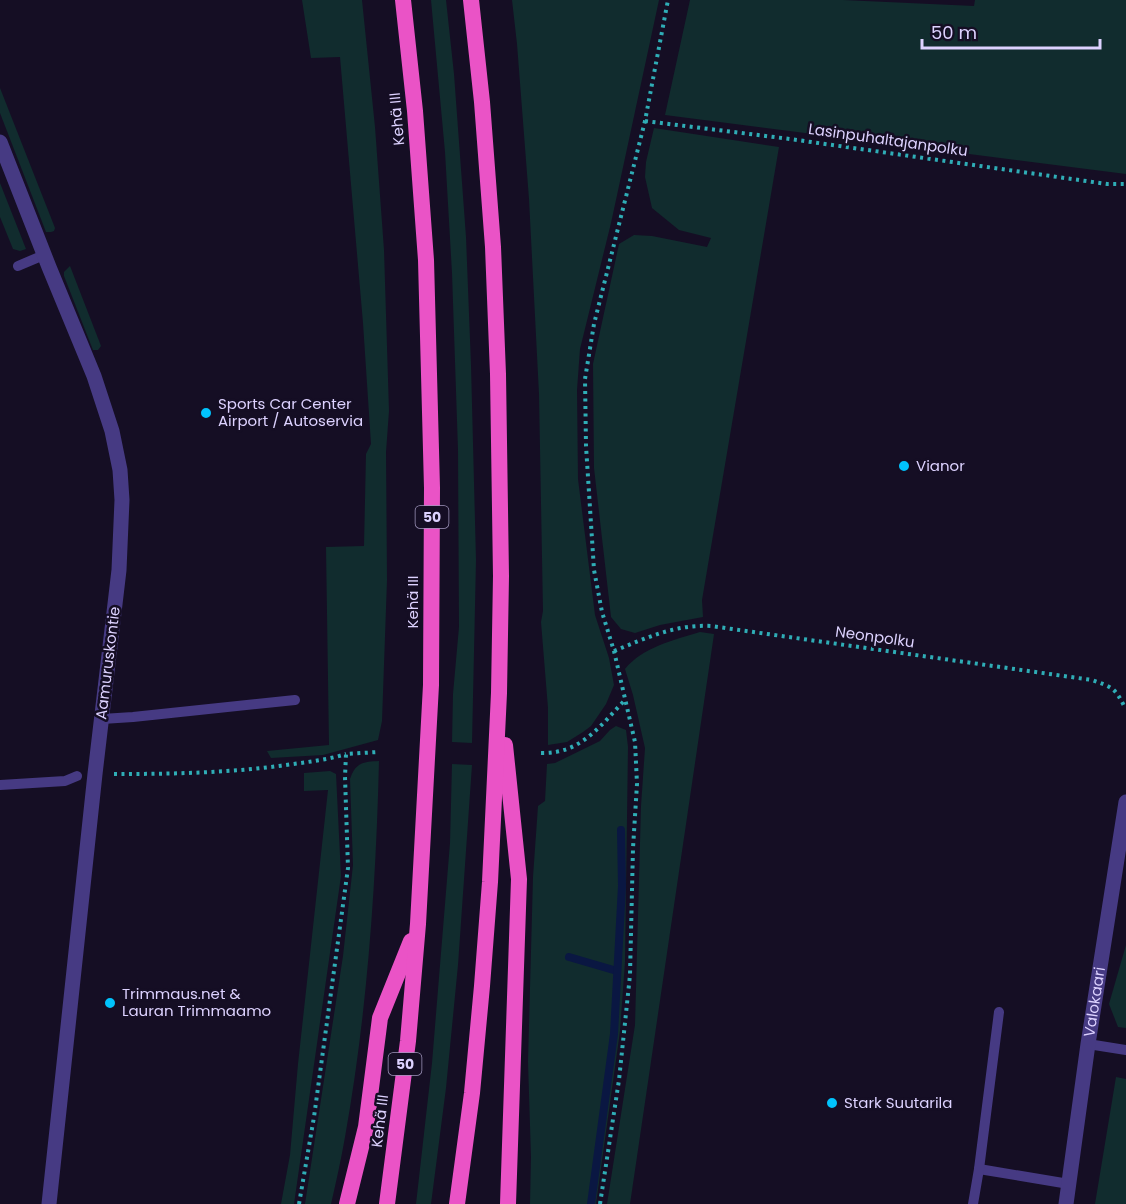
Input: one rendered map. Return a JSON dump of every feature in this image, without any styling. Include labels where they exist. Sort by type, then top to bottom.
[{"type":"highway","points":[[392,0],[415,111]]},
{"type":"highway","name":"Kehä III","points":[[387,1204],[408,1041],[418,924],[431,685],[432,488],[426,260],[415,111],[403,0]]},
{"type":"highway","points":[[457,1204],[472,1093],[490,882],[499,693],[501,576],[498,363],[493,247],[482,102],[471,0]]},
{"type":"highway","points":[[499,693],[519,879],[508,1204]]},
{"type":"highway","points":[[347,1204],[366,1127],[380,1017],[418,924]]},
{"type":"street","name":"Aamuruskontie","points":[[0,142],[94,376],[112,431],[120,470],[122,500],[119,570],[49,1204]]},
{"type":"street","name":"Valokaari","points":[[1066,1204],[1088,1044],[1126,802]]},
{"type":"lane","points":[[18,266],[44,255]]},
{"type":"lane","points":[[102,719],[295,700]]},
{"type":"lane","points":[[0,785],[65,781],[77,776]]},
{"type":"lane","points":[[973,1204],[999,1012]]},
{"type":"lane","points":[[1088,1044],[1126,1050]]},
{"type":"lane","points":[[979,1170],[1070,1184]]},
{"type":"path","points":[[600,1204],[619,1080],[630,975],[637,784],[635,742],[614,651],[602,612],[594,570],[586,447],[585,379],[594,324],[645,121],[668,0]]},
{"type":"path","name":"Lasinpuhaltajanpolku","points":[[645,121],[790,138],[1107,184],[1126,184]]},
{"type":"path","name":"Neonpolku","points":[[614,651],[664,632],[695,625],[711,626],[1092,680],[1109,686],[1117,692],[1124,706]]},
{"type":"path","points":[[541,753],[561,751],[590,737],[625,700]]},
{"type":"path","points":[[107,774],[176,774],[265,768],[331,759],[346,754],[378,752]]},
{"type":"path","points":[[299,1204],[314,1116],[348,868],[346,754]]},
{"type":"green space","points":[[302,0],[362,0],[375,127],[384,250],[389,411],[386,452],[387,580],[382,721],[378,740],[323,755],[271,758],[267,751],[329,745],[326,547],[364,546],[366,454],[371,444],[340,57],[311,58]]},
{"type":"green space","points":[[431,0],[446,0],[466,237],[476,560],[472,743],[452,742],[453,694],[459,627],[458,450],[445,152]]},
{"type":"green space","points":[[512,0],[659,0],[611,223],[580,349],[577,390],[578,479],[595,615],[609,658],[614,685],[606,704],[591,726],[567,742],[548,745],[548,708],[541,622],[543,611],[539,394],[529,199]]},
{"type":"green space","points":[[690,0],[843,0],[974,6],[975,0],[1126,0],[1126,174],[665,115]]},
{"type":"green space","points":[[0,88],[55,228],[54,231],[46,232],[0,113]]},
{"type":"green space","points":[[654,128],[779,147],[702,600],[703,617],[660,625],[635,633],[621,629],[611,617],[594,468],[593,364],[619,244],[634,235],[652,236],[707,247],[711,238],[679,230],[652,208],[645,177]]},
{"type":"green space","points":[[0,183],[26,249],[20,251],[13,249],[0,217]]},
{"type":"green space","points":[[70,266],[101,346],[98,350],[93,350],[64,276],[64,272]]},
{"type":"green space","points":[[700,632],[714,634],[630,1204],[607,1204],[635,1025],[641,806],[645,748],[625,669],[632,661],[650,650]]},
{"type":"green space","points":[[616,726],[626,730],[628,747],[625,962],[620,1031],[596,1204],[530,1204],[528,1062],[533,877],[538,806],[545,801],[547,764],[555,763],[600,741]]},
{"type":"green space","points":[[379,761],[376,856],[369,950],[353,1091],[331,1204],[305,1204],[343,956],[353,865],[350,779],[355,769],[361,764]]},
{"type":"green space","points":[[452,764],[472,765],[458,965],[446,1088],[431,1204],[416,1204],[432,1063],[450,843]]},
{"type":"green space","points":[[330,771],[336,774],[341,876],[294,1204],[281,1204],[290,1155],[328,790],[304,791],[304,773]]},
{"type":"green space","points":[[1126,945],[1126,1028],[1118,1027],[1109,1004]]},
{"type":"green space","points":[[1116,1077],[1126,1079],[1126,1204],[1095,1204]]},
{"type":"waterway","points":[[591,1204],[614,1034],[622,886],[621,830]]},
{"type":"waterway","points":[[569,957],[617,971]]},
{"type":"place","name":"Sports Car Center Airport / Autoservia","points":[[206,413]]},
{"type":"place","name":"Vianor","points":[[904,466]]},
{"type":"place","name":"Trimmaus.net & Lauran Trimmaamo","points":[[110,1003]]},
{"type":"place","name":"Stark Suutarila","points":[[832,1103]]}]
